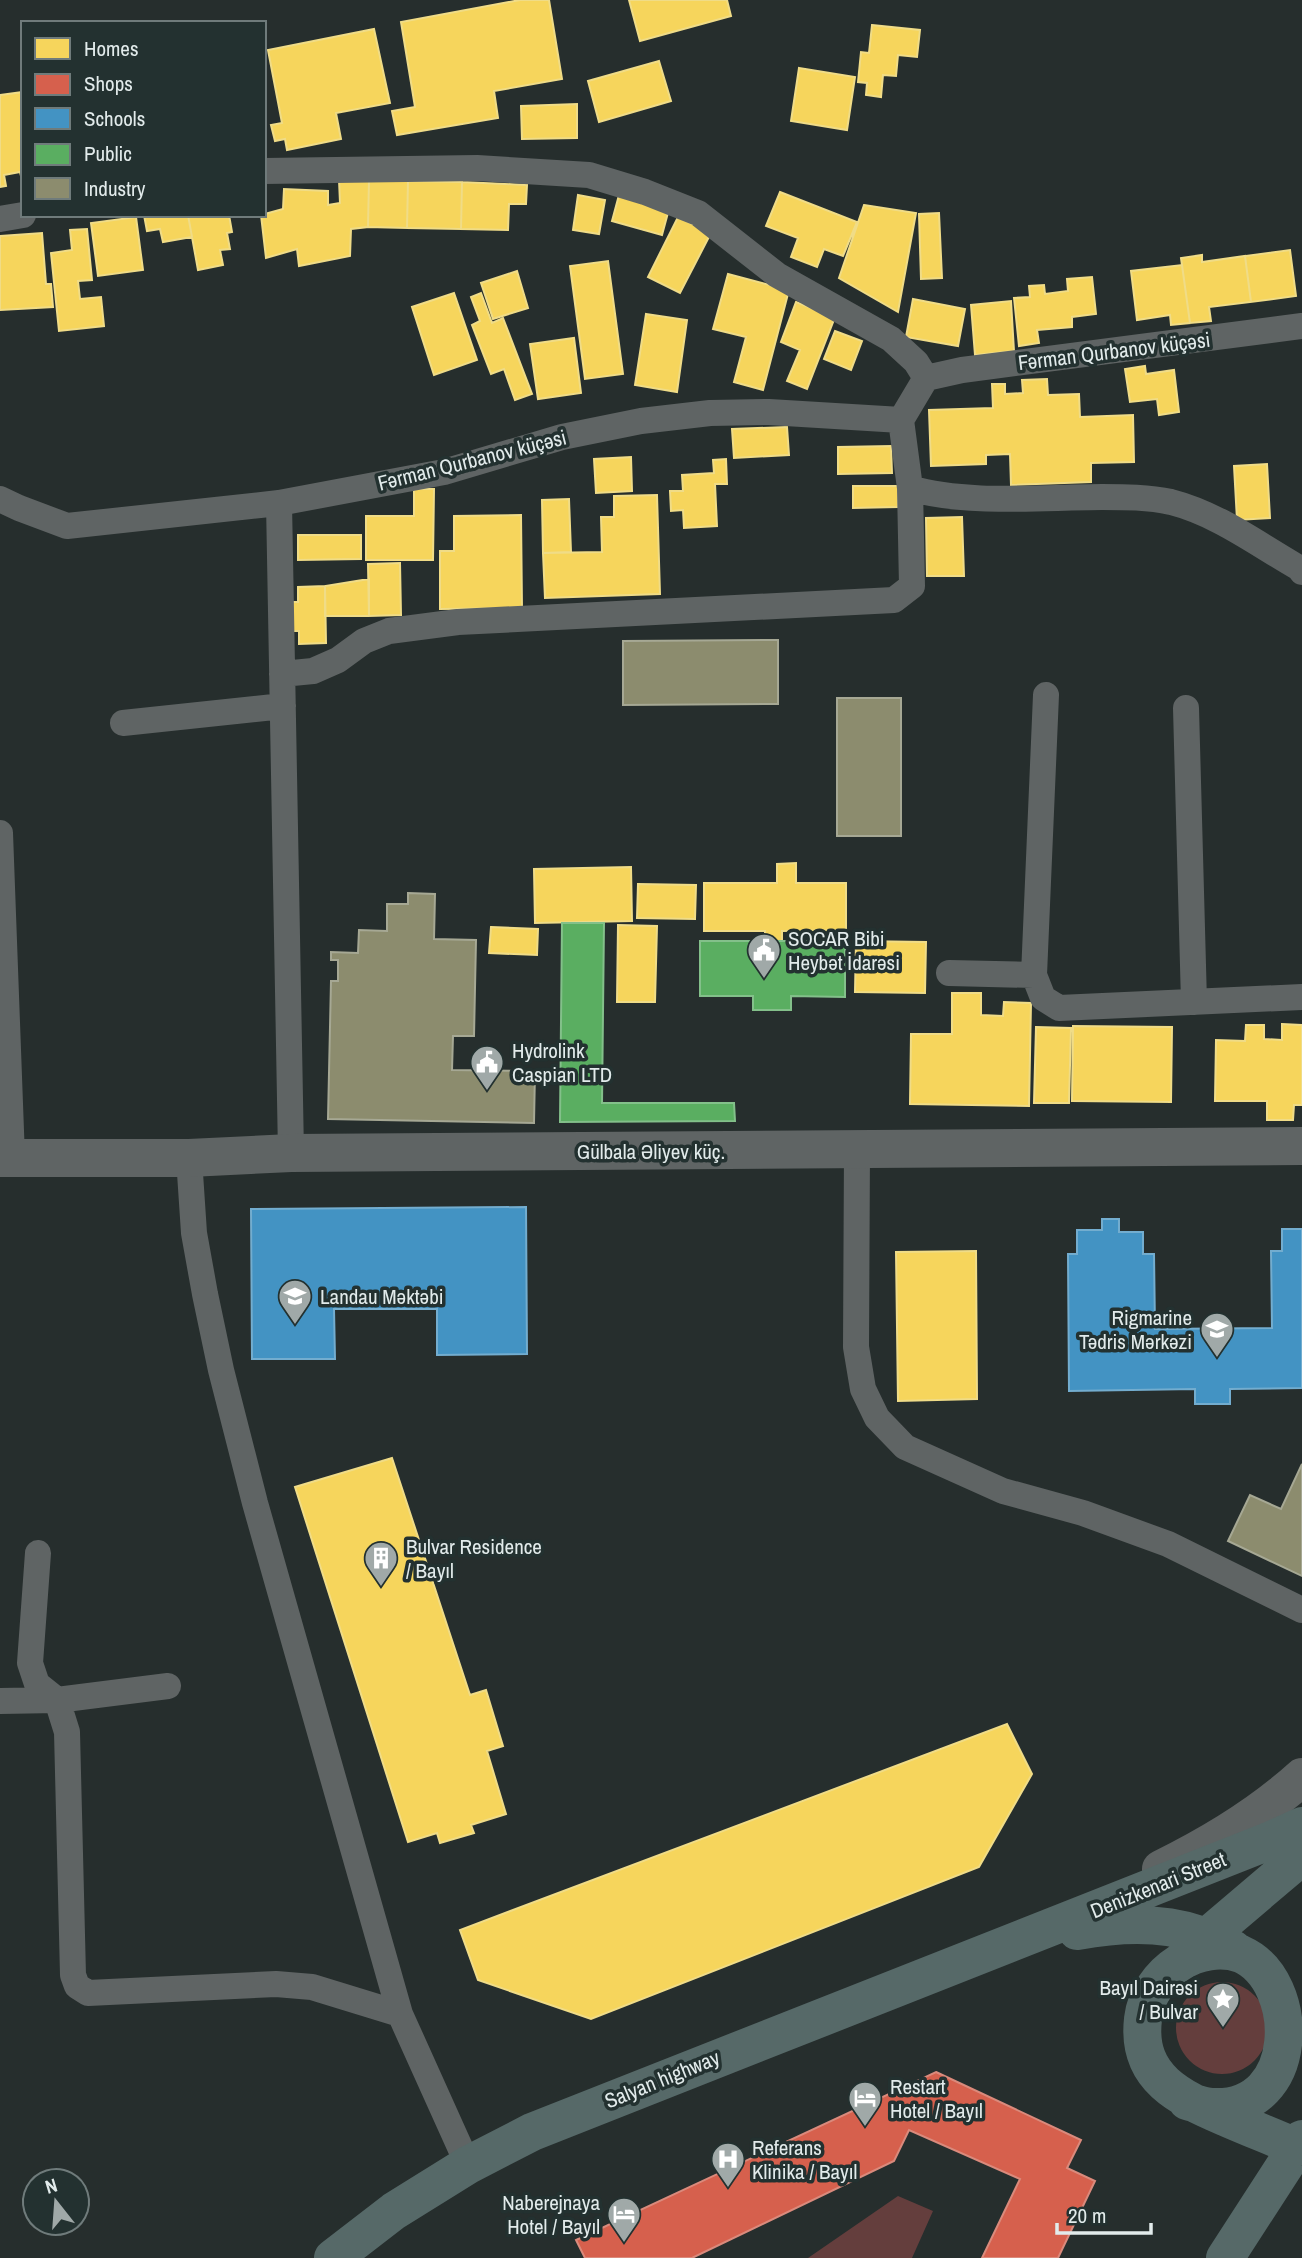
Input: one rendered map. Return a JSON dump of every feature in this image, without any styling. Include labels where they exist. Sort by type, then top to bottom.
[{"type":"highway","name":"Denizkenari Street","points":[[1013,1943],[1302,1826]]},
{"type":"highway","points":[[1225,2258],[1299,2143],[1187,2101],[1168,2089],[1154,2072],[1145,2053],[1142,2031],[1144,2009],[1153,1989],[1167,1972],[1302,1856]]},
{"type":"highway","points":[[1013,1943],[1085,1930],[1127,1926],[1179,1929],[1207,1937],[1278,1980]]},
{"type":"highway","name":"Salyan highway","points":[[333,2258],[394,2211],[468,2165],[532,2132],[1013,1943]]},
{"type":"highway","points":[[1167,1972],[1198,1954],[1234,1952],[1278,1980],[1294,1999],[1299,2022],[1298,2045],[1290,2068],[1275,2086],[1256,2100],[1233,2107],[1210,2108],[1187,2101]]},
{"type":"street","points":[[266,170],[477,168],[589,175],[645,192],[698,213],[777,275],[891,339],[916,362],[926,378],[901,420],[910,488],[912,586],[894,600],[458,622],[389,631],[364,641],[338,660],[313,671],[282,674]]},
{"type":"street","points":[[0,219],[21,215]]},
{"type":"street","name":"Fərman Qurbanov küçəsi","points":[[926,378],[962,370],[1302,326]]},
{"type":"street","name":"Fərman Qurbanov küçəsi","points":[[0,499],[19,509],[67,526],[279,503],[444,471],[562,437],[640,421],[710,413],[769,412],[901,420]]},
{"type":"street","points":[[910,488],[931,494],[962,496],[1143,497],[1172,503],[1226,523],[1302,572]]},
{"type":"street","points":[[279,503],[291,1153]]},
{"type":"street","points":[[1046,695],[1034,975],[1043,998],[1059,1009],[1302,997]]},
{"type":"street","points":[[122,723],[283,706]]},
{"type":"street","points":[[1186,708],[1194,1002]]},
{"type":"street","points":[[0,833],[6,1158]]},
{"type":"street","points":[[949,972],[1034,975]]},
{"type":"street","name":"Gülbala Əliyev küç.","points":[[6,1158],[189,1158],[291,1153],[1302,1146]]},
{"type":"street","points":[[857,1149],[856,1348],[863,1389],[877,1418],[905,1447],[1003,1491],[1083,1513],[1168,1544],[1302,1609]]},
{"type":"street","points":[[189,1158],[194,1233],[221,1370],[255,1503],[400,2014],[468,2165]]},
{"type":"street","points":[[38,1553],[30,1663],[37,1684],[57,1700],[67,1732],[73,1975],[77,1986],[88,1993],[275,1984],[312,1987],[400,2014]]},
{"type":"street","points":[[0,1701],[57,1700],[168,1686]]},
{"type":"street","points":[[1013,1943],[1195,1853],[1257,1814],[1302,1777]]},
{"type":"shaded area","points":[[1222,1982],[1240,1985],[1255,1995],[1265,2010],[1268,2028],[1265,2046],[1255,2061],[1240,2071],[1222,2074],[1204,2071],[1189,2061],[1179,2046],[1176,2028],[1179,2010],[1189,1995],[1204,1985]]},
{"type":"shaded area","points":[[898,2196],[933,2211],[912,2258],[808,2258]]},
{"type":"building: Homes","points":[[520,0],[549,0],[562,79],[494,91],[498,118],[397,135],[392,111],[415,107],[401,22]]},
{"type":"building: Homes","points":[[629,0],[727,0],[731,16],[640,41]]},
{"type":"building: Homes","points":[[872,25],[920,30],[917,57],[898,55],[896,76],[883,75],[881,97],[866,95],[867,83],[858,82],[861,52],[869,53]]},
{"type":"building: Homes","points":[[374,29],[390,103],[336,113],[341,139],[287,150],[285,139],[275,141],[271,125],[282,123],[268,50]]},
{"type":"building: Homes","points":[[659,61],[671,101],[599,122],[588,81]]},
{"type":"building: Homes","points":[[799,68],[855,77],[847,130],[791,121]]},
{"type":"building: Homes","points":[[21,92],[21,176],[20,172],[4,175],[6,186],[0,187],[0,95]]},
{"type":"building: Homes","points":[[577,104],[577,138],[522,139],[521,106]]},
{"type":"building: Homes","points":[[339,180],[369,180],[368,227],[351,229],[350,256],[299,266],[297,249],[266,258],[261,217],[283,209],[284,189],[328,191],[328,205],[340,203]]},
{"type":"building: Homes","points":[[369,180],[408,181],[407,228],[368,227]]},
{"type":"building: Homes","points":[[408,181],[462,182],[461,229],[407,228]]},
{"type":"building: Homes","points":[[462,182],[527,185],[526,204],[509,204],[508,230],[461,229]]},
{"type":"building: Homes","points":[[780,192],[857,222],[843,256],[824,249],[817,267],[791,257],[798,238],[766,226]]},
{"type":"building: Homes","points":[[578,195],[605,200],[599,234],[573,230]]},
{"type":"building: Homes","points":[[619,195],[669,209],[662,235],[612,221]]},
{"type":"building: Homes","points":[[864,205],[916,213],[898,312],[839,278]]},
{"type":"building: Homes","points":[[939,213],[942,278],[921,279],[919,214]]},
{"type":"building: Homes","points":[[136,217],[143,270],[98,276],[91,223]]},
{"type":"building: Homes","points":[[144,217],[188,217],[192,237],[163,242],[160,229],[147,231]]},
{"type":"building: Homes","points":[[188,217],[229,217],[232,232],[227,233],[230,249],[220,250],[223,265],[198,270]]},
{"type":"building: Homes","points":[[678,217],[711,233],[680,293],[648,277]]},
{"type":"building: Homes","points":[[87,229],[92,280],[78,281],[80,299],[101,297],[104,326],[59,331],[51,253],[72,250],[70,230]]},
{"type":"building: Homes","points":[[42,233],[46,284],[51,284],[53,307],[0,310],[0,236]]},
{"type":"building: Homes","points":[[1290,250],[1296,296],[1251,302],[1245,256]]},
{"type":"building: Homes","points":[[1202,255],[1202,262],[1245,256],[1251,302],[1209,307],[1211,321],[1190,323],[1181,258]]},
{"type":"building: Homes","points":[[608,261],[623,374],[585,379],[570,266]]},
{"type":"building: Homes","points":[[1182,265],[1190,323],[1171,325],[1170,315],[1137,320],[1131,271]]},
{"type":"building: Homes","points":[[517,271],[528,308],[493,319],[481,283]]},
{"type":"building: Homes","points":[[728,274],[789,290],[763,390],[734,382],[746,337],[713,329]]},
{"type":"building: Homes","points":[[1092,277],[1096,314],[1072,317],[1072,327],[1037,330],[1039,343],[1019,346],[1014,298],[1030,297],[1029,286],[1044,285],[1045,294],[1068,291],[1067,279]]},
{"type":"building: Homes","points":[[454,293],[477,360],[434,375],[412,307]]},
{"type":"building: Homes","points":[[481,293],[492,323],[503,318],[532,394],[515,400],[504,369],[491,374],[472,325],[480,321],[471,297]]},
{"type":"building: Homes","points":[[913,299],[965,309],[958,346],[906,337]]},
{"type":"building: Homes","points":[[1011,301],[1014,351],[975,355],[971,305]]},
{"type":"building: Homes","points":[[796,302],[835,317],[807,389],[787,381],[800,350],[781,342]]},
{"type":"building: Homes","points":[[646,314],[687,320],[677,392],[635,385]]},
{"type":"building: Homes","points":[[835,331],[862,341],[851,370],[824,359]]},
{"type":"building: Homes","points":[[574,338],[581,393],[538,399],[530,344]]},
{"type":"building: Homes","points":[[1145,366],[1146,374],[1174,370],[1179,412],[1159,415],[1157,399],[1130,402],[1125,369]]},
{"type":"building: Homes","points":[[1047,379],[1048,395],[1079,394],[1080,417],[1133,415],[1134,462],[1091,463],[1091,482],[1011,485],[1010,454],[986,455],[986,464],[931,466],[929,410],[993,408],[992,384],[1005,384],[1005,394],[1023,393],[1022,380]]},
{"type":"building: Homes","points":[[787,427],[789,455],[734,458],[732,429]]},
{"type":"building: Homes","points":[[891,446],[892,473],[838,474],[838,447]]},
{"type":"building: Homes","points":[[631,457],[632,491],[596,493],[594,459]]},
{"type":"building: Homes","points":[[726,459],[727,484],[715,484],[717,526],[684,528],[683,510],[671,511],[670,491],[683,491],[682,475],[714,473],[713,460]]},
{"type":"building: Homes","points":[[1267,464],[1270,518],[1237,520],[1234,466]]},
{"type":"building: Homes","points":[[853,486],[898,486],[898,507],[853,508]]},
{"type":"building: Homes","points":[[414,489],[434,489],[433,560],[366,560],[366,516],[414,516]]},
{"type":"building: Homes","points":[[657,495],[660,594],[545,598],[543,553],[602,552],[601,517],[614,517],[614,496]]},
{"type":"building: Homes","points":[[569,499],[571,552],[543,553],[542,500]]},
{"type":"building: Homes","points":[[521,515],[522,608],[440,609],[440,551],[454,551],[454,516]]},
{"type":"building: Homes","points":[[962,517],[964,576],[927,576],[926,518]]},
{"type":"building: Homes","points":[[298,535],[361,535],[361,559],[298,560]]},
{"type":"building: Homes","points":[[400,563],[401,615],[369,616],[368,564]]},
{"type":"building: Homes","points":[[369,579],[369,616],[325,616],[325,586]]},
{"type":"building: Homes","points":[[325,586],[326,643],[299,644],[299,631],[290,631],[290,602],[298,602],[298,587]]},
{"type":"building: Homes","points":[[796,863],[796,883],[846,883],[846,930],[782,931],[782,941],[765,941],[765,931],[704,931],[704,883],[777,883],[777,864]]},
{"type":"building: Homes","points":[[631,867],[632,921],[535,923],[534,869]]},
{"type":"building: Homes","points":[[638,884],[696,885],[695,919],[637,918]]},
{"type":"building: Homes","points":[[618,925],[657,926],[655,1002],[617,1002]]},
{"type":"building: Homes","points":[[491,927],[538,929],[537,955],[489,953]]},
{"type":"building: Homes","points":[[856,941],[926,942],[925,993],[855,992]]},
{"type":"building: Homes","points":[[952,993],[981,993],[981,1015],[1003,1016],[1004,1002],[1031,1003],[1029,1106],[910,1104],[911,1034],[952,1034]]},
{"type":"building: Homes","points":[[1282,1024],[1302,1025],[1302,1105],[1294,1105],[1293,1120],[1267,1120],[1267,1101],[1215,1101],[1216,1040],[1245,1041],[1246,1025],[1264,1025],[1264,1039],[1282,1040]]},
{"type":"building: Homes","points":[[1073,1026],[1172,1027],[1171,1102],[1072,1101]]},
{"type":"building: Homes","points":[[1036,1027],[1071,1028],[1069,1103],[1034,1103]]},
{"type":"building: Homes","points":[[976,1251],[977,1399],[898,1401],[896,1252]]},
{"type":"building: Homes","name":"Bulvar Residence / Bayıl","points":[[392,1458],[470,1695],[486,1690],[503,1746],[487,1751],[506,1814],[471,1825],[474,1833],[440,1843],[437,1833],[408,1842],[295,1487]]},
{"type":"building: Homes","points":[[1007,1724],[1032,1774],[979,1867],[591,2019],[478,1980],[460,1930]]},
{"type":"building: Shops","points":[[936,2072],[1081,2140],[1067,2168],[1095,2181],[1058,2258],[982,2258],[1020,2179],[909,2130],[894,2161],[692,2258],[585,2258],[576,2240]]},
{"type":"building: Schools","points":[[526,1207],[527,1354],[437,1355],[437,1309],[334,1309],[335,1359],[252,1359],[251,1209]]},
{"type":"building: Schools","points":[[1102,1219],[1119,1219],[1119,1232],[1143,1232],[1143,1254],[1154,1254],[1155,1329],[1272,1328],[1271,1251],[1282,1251],[1282,1229],[1302,1229],[1302,1388],[1230,1389],[1230,1404],[1195,1404],[1195,1389],[1069,1391],[1068,1254],[1077,1254],[1077,1230],[1102,1230]]},
{"type":"building: Public","points":[[562,923],[604,923],[602,1103],[734,1103],[735,1121],[560,1122]]},
{"type":"building: Public","points":[[700,941],[845,941],[845,997],[791,996],[791,1010],[753,1010],[753,996],[700,996]]},
{"type":"building: Industry","points":[[778,640],[778,704],[623,705],[623,641]]},
{"type":"building: Industry","points":[[837,698],[901,698],[901,836],[837,836]]},
{"type":"building: Industry","points":[[408,893],[435,894],[434,939],[476,940],[474,1036],[453,1036],[452,1070],[535,1071],[534,1123],[328,1119],[331,981],[338,981],[338,960],[331,960],[331,952],[358,953],[359,930],[387,931],[387,904],[408,904]]},
{"type":"building: Industry","points":[[1302,1464],[1302,1576],[1228,1541],[1250,1495],[1281,1509]]},
{"type":"place","name":"SOCAR Bibi Heybət İdarəsi","points":[[764,980]]},
{"type":"place","name":"Hydrolink Caspian LTD","points":[[487,1092]]},
{"type":"place","name":"Landau Məktəbi","points":[[295,1326]]},
{"type":"place","name":"Rigmarine Tədris Mərkəzi","points":[[1217,1359]]},
{"type":"place","name":"Bulvar Residence / Bayıl","points":[[381,1588]]},
{"type":"place","name":"Bayıl Dairəsi / Bulvar","points":[[1223,2029]]},
{"type":"place","name":"Restart Hotel / Bayıl","points":[[865,2128]]},
{"type":"place","name":"Referans Klinika / Bayıl","points":[[728,2189]]},
{"type":"place","name":"Naberejnaya Hotel / Bayıl","points":[[624,2244]]}]
